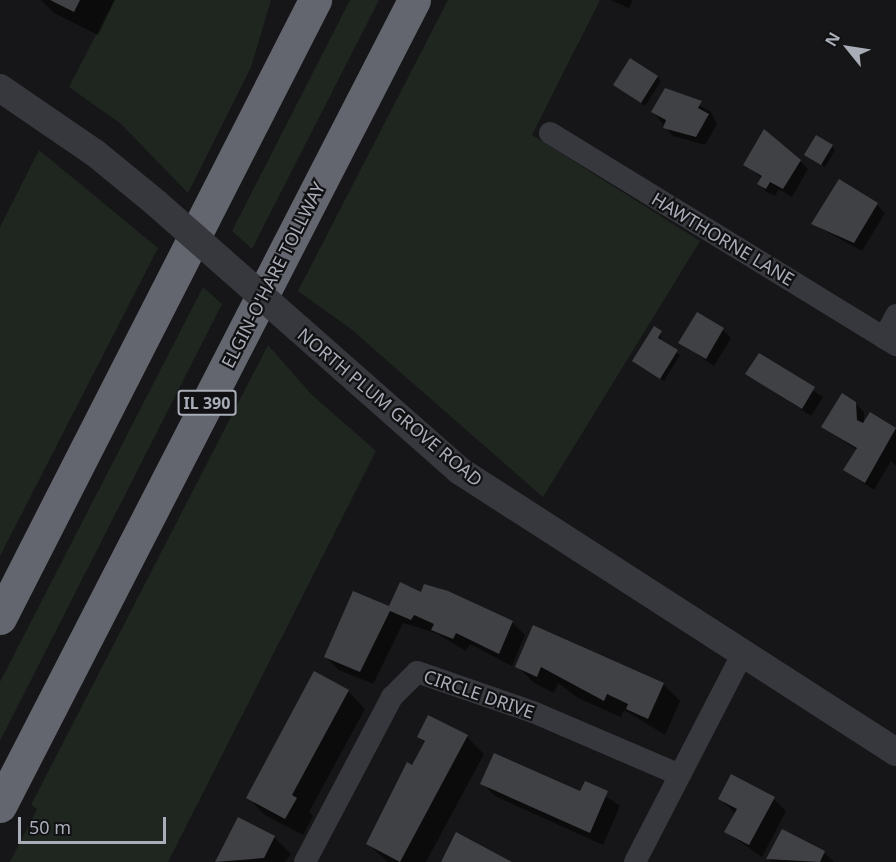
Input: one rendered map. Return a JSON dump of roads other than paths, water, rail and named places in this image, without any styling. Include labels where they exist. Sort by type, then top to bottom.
[{"type":"highway","points":[[0,618],[315,0]]},
{"type":"highway","name":"ELGIN-O'HARE TOLLWAY","points":[[0,806],[414,0]]},
{"type":"street","name":"NORTH PLUM GROVE ROAD","points":[[0,88],[95,153],[156,203],[460,471],[742,655],[896,752]]},
{"type":"street","name":"HAWTHORNE LANE","points":[[550,133],[890,341]]},
{"type":"street","points":[[890,341],[896,315]]},
{"type":"street","points":[[635,862],[742,655]]},
{"type":"street","name":"CIRCLE DRIVE","points":[[305,862],[392,697],[417,672],[533,712],[680,775]]}]
